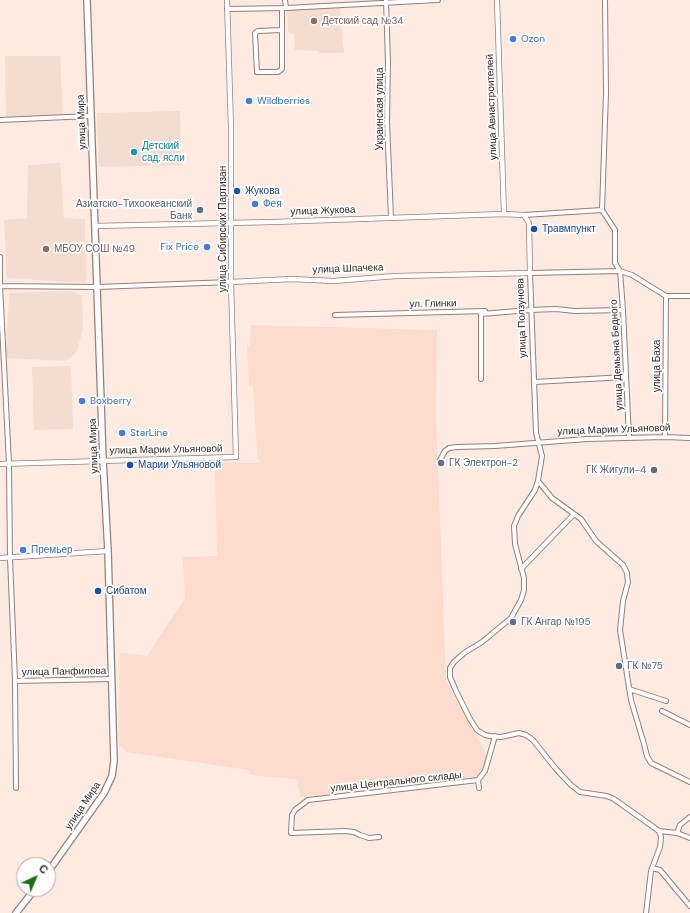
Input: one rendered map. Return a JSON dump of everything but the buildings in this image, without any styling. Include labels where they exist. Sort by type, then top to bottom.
[{"type":"main road","name":"улица Мира","points":[[56,861],[109,785],[112,776],[114,756],[108,551],[103,460],[86,0]]},
{"type":"main road","points":[[16,913],[29,897]]},
{"type":"street","name":"улица Сибирских Партизан","points":[[227,0],[231,128],[231,282],[236,457]]},
{"type":"street","points":[[281,30],[258,31],[255,33],[257,72],[278,72],[282,70],[281,30],[285,0]]},
{"type":"street","points":[[227,9],[284,8],[386,1],[438,0]]},
{"type":"street","name":"улица Авиастроителей","points":[[497,0],[504,214]]},
{"type":"street","points":[[504,214],[524,215],[602,210],[606,93],[605,0]]},
{"type":"street","name":"Украинская улица","points":[[386,1],[388,62],[387,128],[391,218]]},
{"type":"street","points":[[0,120],[90,116]]},
{"type":"street","name":"улица Демьяна Бедного","points":[[602,210],[615,230],[615,263],[620,271],[630,438]]},
{"type":"street","name":"улица Жукова","points":[[95,226],[504,214]]},
{"type":"street","name":"улица Ползунова","points":[[495,736],[485,735],[477,730],[470,719],[450,677],[450,668],[464,653],[482,642],[511,618],[524,590],[524,578],[515,544],[514,526],[518,516],[532,495],[538,481],[542,456],[536,433],[530,310],[529,223],[524,215]]},
{"type":"street","points":[[0,257],[0,286],[9,464],[10,558],[15,681],[16,788]]},
{"type":"street","name":"улица Шпачека","points":[[0,286],[97,287],[292,279],[333,281],[396,276],[620,271],[632,276],[666,296]]},
{"type":"street","points":[[666,296],[690,296]]},
{"type":"street","name":"улица Баха","points":[[665,437],[666,296]]},
{"type":"street","points":[[481,379],[481,314],[530,310],[623,310]]},
{"type":"street","name":"ул. Глинки","points":[[335,315],[530,310]]},
{"type":"street","points":[[534,382],[626,377]]},
{"type":"street","name":"улица Марии Ульяновой","points":[[440,460],[442,454],[449,448],[578,439],[665,437],[690,438]]},
{"type":"street","name":"улица Марии Ульяновой","points":[[0,464],[236,457]]},
{"type":"street","points":[[538,481],[552,498],[581,519],[596,541],[617,560],[627,573],[628,582],[623,601],[620,630],[631,700],[646,756],[651,763],[690,782]]},
{"type":"street","points":[[521,569],[574,514]]},
{"type":"street","points":[[0,558],[108,551]]},
{"type":"street","name":"улица Панфилова","points":[[15,681],[112,679]]},
{"type":"street","points":[[629,689],[666,701]]},
{"type":"street","points":[[662,711],[690,725]]},
{"type":"street","points":[[479,788],[478,780],[485,770],[495,736],[500,737],[519,733],[526,735],[533,740],[548,760],[571,785],[580,792],[607,796],[614,799],[659,831],[677,833],[690,838]]},
{"type":"street","name":"улица Центрального склады","points":[[379,837],[368,838],[354,832],[345,831],[291,832],[292,815],[295,810],[308,800],[478,780]]},
{"type":"street","points":[[677,833],[680,825],[690,817]]},
{"type":"street","points":[[646,913],[652,868],[660,847],[661,837],[659,831]]},
{"type":"street","points":[[652,868],[660,870],[690,906]]},
{"type":"shaded area","name":"Детский сад №34","points":[[340,8],[344,53],[319,53],[319,51],[295,50],[294,34],[288,32],[287,10]]},
{"type":"shaded area","points":[[5,56],[60,56],[63,117],[6,118]]},
{"type":"shaded area","points":[[180,111],[181,165],[99,167],[97,113]]},
{"type":"shaded area","name":"МБОУ СОШ №49","points":[[60,163],[64,218],[85,219],[86,283],[7,278],[4,220],[27,218],[28,165]]},
{"type":"shaded area","points":[[72,291],[82,296],[83,328],[77,351],[66,361],[6,358],[9,293]]},
{"type":"shaded area","points":[[251,325],[437,330],[436,415],[446,680],[487,756],[481,776],[301,797],[296,779],[251,775],[248,770],[127,752],[119,745],[120,653],[147,656],[185,598],[183,557],[217,556],[215,463],[259,463],[253,387],[249,386],[247,346],[250,345]]},
{"type":"shaded area","points":[[71,366],[73,429],[34,430],[32,367]]},
{"type":"place","name":"Детский сад №34","points":[[314,21]]},
{"type":"place","name":"Ozon","points":[[513,39]]},
{"type":"place","name":"Wildberries","points":[[249,101]]},
{"type":"place","name":"Детский сад, ясли","points":[[134,152]]},
{"type":"place","name":"Жукова","points":[[237,191]]},
{"type":"place","name":"Фея","points":[[255,204]]},
{"type":"place","name":"Азиатско-Тихоокеанский Банк","points":[[200,210]]},
{"type":"place","name":"Травмпункт","points":[[534,229]]},
{"type":"place","name":"Fix Price","points":[[207,247]]},
{"type":"place","name":"МБОУ СОШ №49","points":[[46,249]]},
{"type":"place","name":"Boxberry","points":[[82,401]]},
{"type":"place","name":"StarLine","points":[[122,433]]},
{"type":"place","name":"ГК Электрон-2","points":[[441,463]]},
{"type":"place","name":"Марии Ульяновой","points":[[130,465]]},
{"type":"place","name":"ГК Жигули-4","points":[[654,470]]},
{"type":"place","name":"Премьер","points":[[23,550]]},
{"type":"place","name":"Сибатом","points":[[98,591]]},
{"type":"place","name":"ГК Ангар №195","points":[[513,622]]},
{"type":"place","name":"ГК №75","points":[[619,666]]}]
